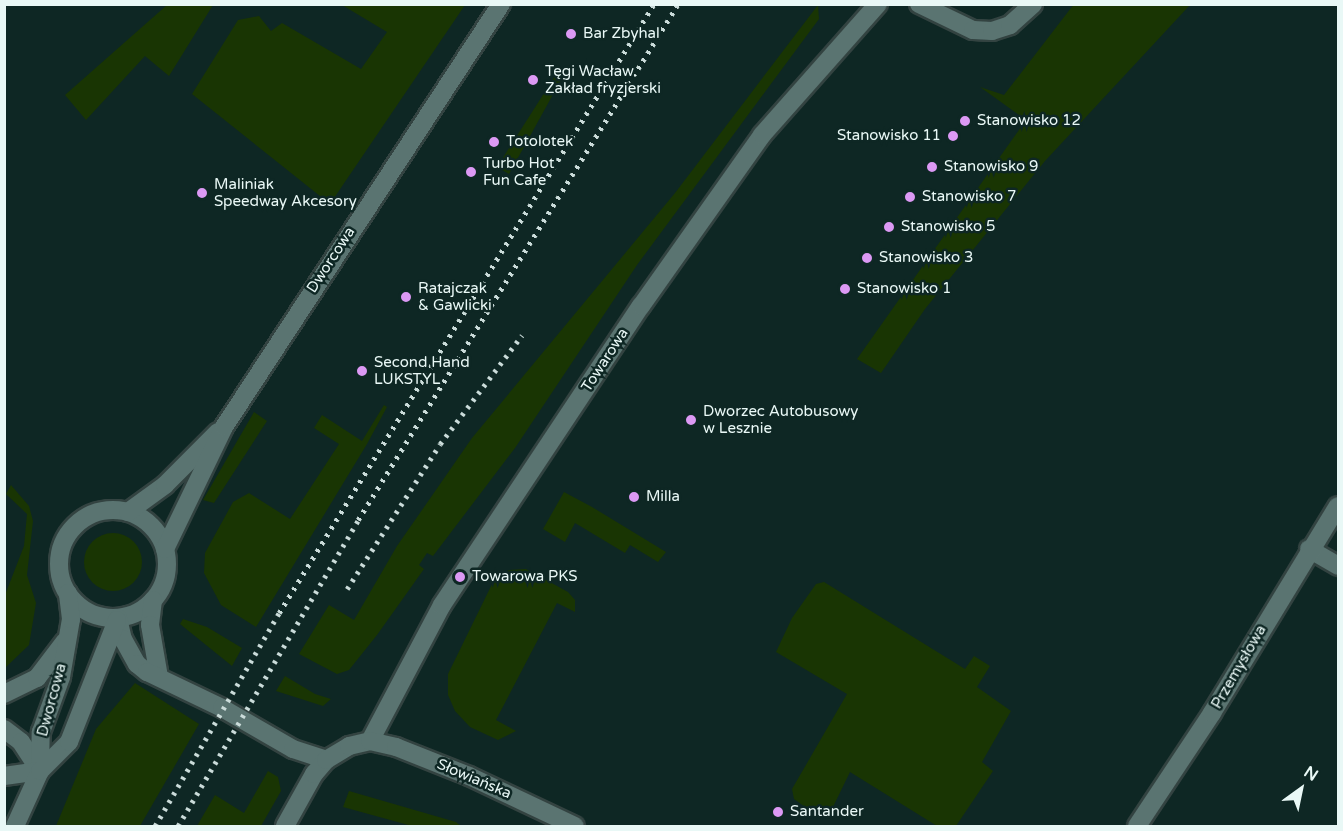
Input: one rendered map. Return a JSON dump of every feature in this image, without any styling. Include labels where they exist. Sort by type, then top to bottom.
[{"type":"street","name":"Dworcowa","points":[[165,549],[224,427],[501,4]]},
{"type":"street","name":"Towarowa","points":[[370,741],[442,605],[641,306],[762,135],[878,4]]},
{"type":"street","points":[[919,4],[973,30],[992,31],[1010,25],[1033,4]]},
{"type":"street","name":"Dworcowa","points":[[128,512],[165,485],[224,427]]},
{"type":"street","name":"Przemysłowa","points":[[1137,826],[1212,713],[1309,549],[1338,506]]},
{"type":"street","points":[[153,600],[138,612],[118,618],[89,613],[68,594],[58,560],[68,530],[96,512],[128,512],[143,518],[159,535],[165,549],[167,570],[153,600],[150,625],[159,677]]},
{"type":"street","points":[[1309,549],[1338,566]]},
{"type":"street","name":"Dworcowa","points":[[40,771],[41,732],[61,677],[71,619],[68,594]]},
{"type":"street","name":"Dworcowa","points":[[15,826],[40,771],[69,742],[118,618]]},
{"type":"street","points":[[118,618],[123,639],[137,664],[293,750],[326,760]]},
{"type":"street","points":[[4,694],[37,678],[66,640]]},
{"type":"street","points":[[4,729],[21,742],[40,771],[4,776]]},
{"type":"street","points":[[285,826],[314,774],[326,760],[349,746],[370,741]]},
{"type":"street","name":"Słowiańska","points":[[370,741],[396,747],[478,780],[575,826]]},
{"type":"green space","points":[[1074,4],[1190,5],[1045,161],[925,309],[881,373],[857,359],[1026,120],[980,87],[1004,95]]},
{"type":"green space","points":[[167,5],[213,5],[169,76],[145,56],[86,120],[65,95]]},
{"type":"green space","points":[[342,5],[465,5],[330,204],[192,94],[238,20],[259,16],[271,31],[282,23],[361,69],[387,32]]},
{"type":"green space","points":[[818,5],[819,19],[637,265],[515,448],[433,556],[427,553],[419,565],[424,569],[377,635],[349,670],[337,674],[299,654],[329,605],[354,620],[397,546],[472,438],[675,193]]},
{"type":"green space","points":[[555,76],[561,80],[509,174],[497,167]]},
{"type":"green space","points":[[384,405],[387,407],[367,444],[256,627],[221,605],[204,573],[205,553],[233,502],[249,493],[290,519],[339,444],[314,428],[322,415],[362,441]]},
{"type":"green space","points":[[254,412],[267,421],[214,503],[203,500]]},
{"type":"green space","points":[[11,485],[29,506],[33,521],[27,575],[36,603],[29,645],[5,668],[5,595],[24,546],[27,514],[6,494]]},
{"type":"green space","points":[[564,492],[666,552],[658,562],[630,545],[625,553],[575,523],[565,542],[543,529]]},
{"type":"green space","points":[[107,533],[119,533],[134,541],[142,556],[142,568],[134,583],[119,591],[107,591],[92,583],[84,568],[84,556],[92,541]]},
{"type":"green space","points":[[526,569],[568,592],[575,600],[575,612],[557,603],[496,720],[516,731],[498,740],[470,727],[455,711],[448,695],[448,674],[494,580],[509,570]]},
{"type":"green space","points":[[824,582],[965,669],[974,656],[990,666],[977,687],[1011,711],[982,762],[993,771],[956,826],[937,826],[850,772],[832,809],[808,809],[794,799],[792,789],[847,694],[776,652],[792,618],[816,584]]},
{"type":"green space","points":[[183,619],[207,627],[242,648],[232,666],[180,624]]},
{"type":"green space","points":[[285,676],[315,694],[331,699],[323,706],[276,691]]},
{"type":"green space","points":[[135,683],[199,724],[140,826],[56,826],[96,729]]},
{"type":"green space","points":[[268,771],[278,777],[281,791],[261,826],[197,826],[215,795],[244,813]]},
{"type":"green space","points":[[349,791],[456,822],[461,826],[412,826],[343,807]]},
{"type":"railway","points":[[155,826],[279,613],[654,4]]},
{"type":"railway","points":[[178,826],[358,520],[678,4]]},
{"type":"railway","points":[[347,589],[440,444],[522,335]]},
{"type":"place","name":"Bar Zbyhal","points":[[571,34]]},
{"type":"place","name":"Tęgi Wacław. Zakład fryzjerski","points":[[533,80]]},
{"type":"place","name":"Stanowisko 12","points":[[965,121]]},
{"type":"place","name":"Stanowisko 11","points":[[953,136]]},
{"type":"place","name":"Totolotek","points":[[494,142]]},
{"type":"place","name":"Stanowisko 9","points":[[932,167]]},
{"type":"place","name":"Turbo Hot Fun Cafe","points":[[471,172]]},
{"type":"place","name":"Maliniak Speedway Akcesory","points":[[202,193]]},
{"type":"place","name":"Stanowisko 7","points":[[910,197]]},
{"type":"place","name":"Stanowisko 5","points":[[889,227]]},
{"type":"place","name":"Stanowisko 3","points":[[867,258]]},
{"type":"place","name":"Stanowisko 1","points":[[845,289]]},
{"type":"place","name":"Ratajczak & Gawlicki","points":[[406,297]]},
{"type":"place","name":"Second Hand LUKSTYL","points":[[362,371]]},
{"type":"place","name":"Dworzec Autobusowy w Lesznie","points":[[691,420]]},
{"type":"place","name":"Milla","points":[[634,497]]},
{"type":"place","name":"Towarowa PKS","points":[[460,577]]},
{"type":"place","name":"Santander","points":[[778,812]]}]
